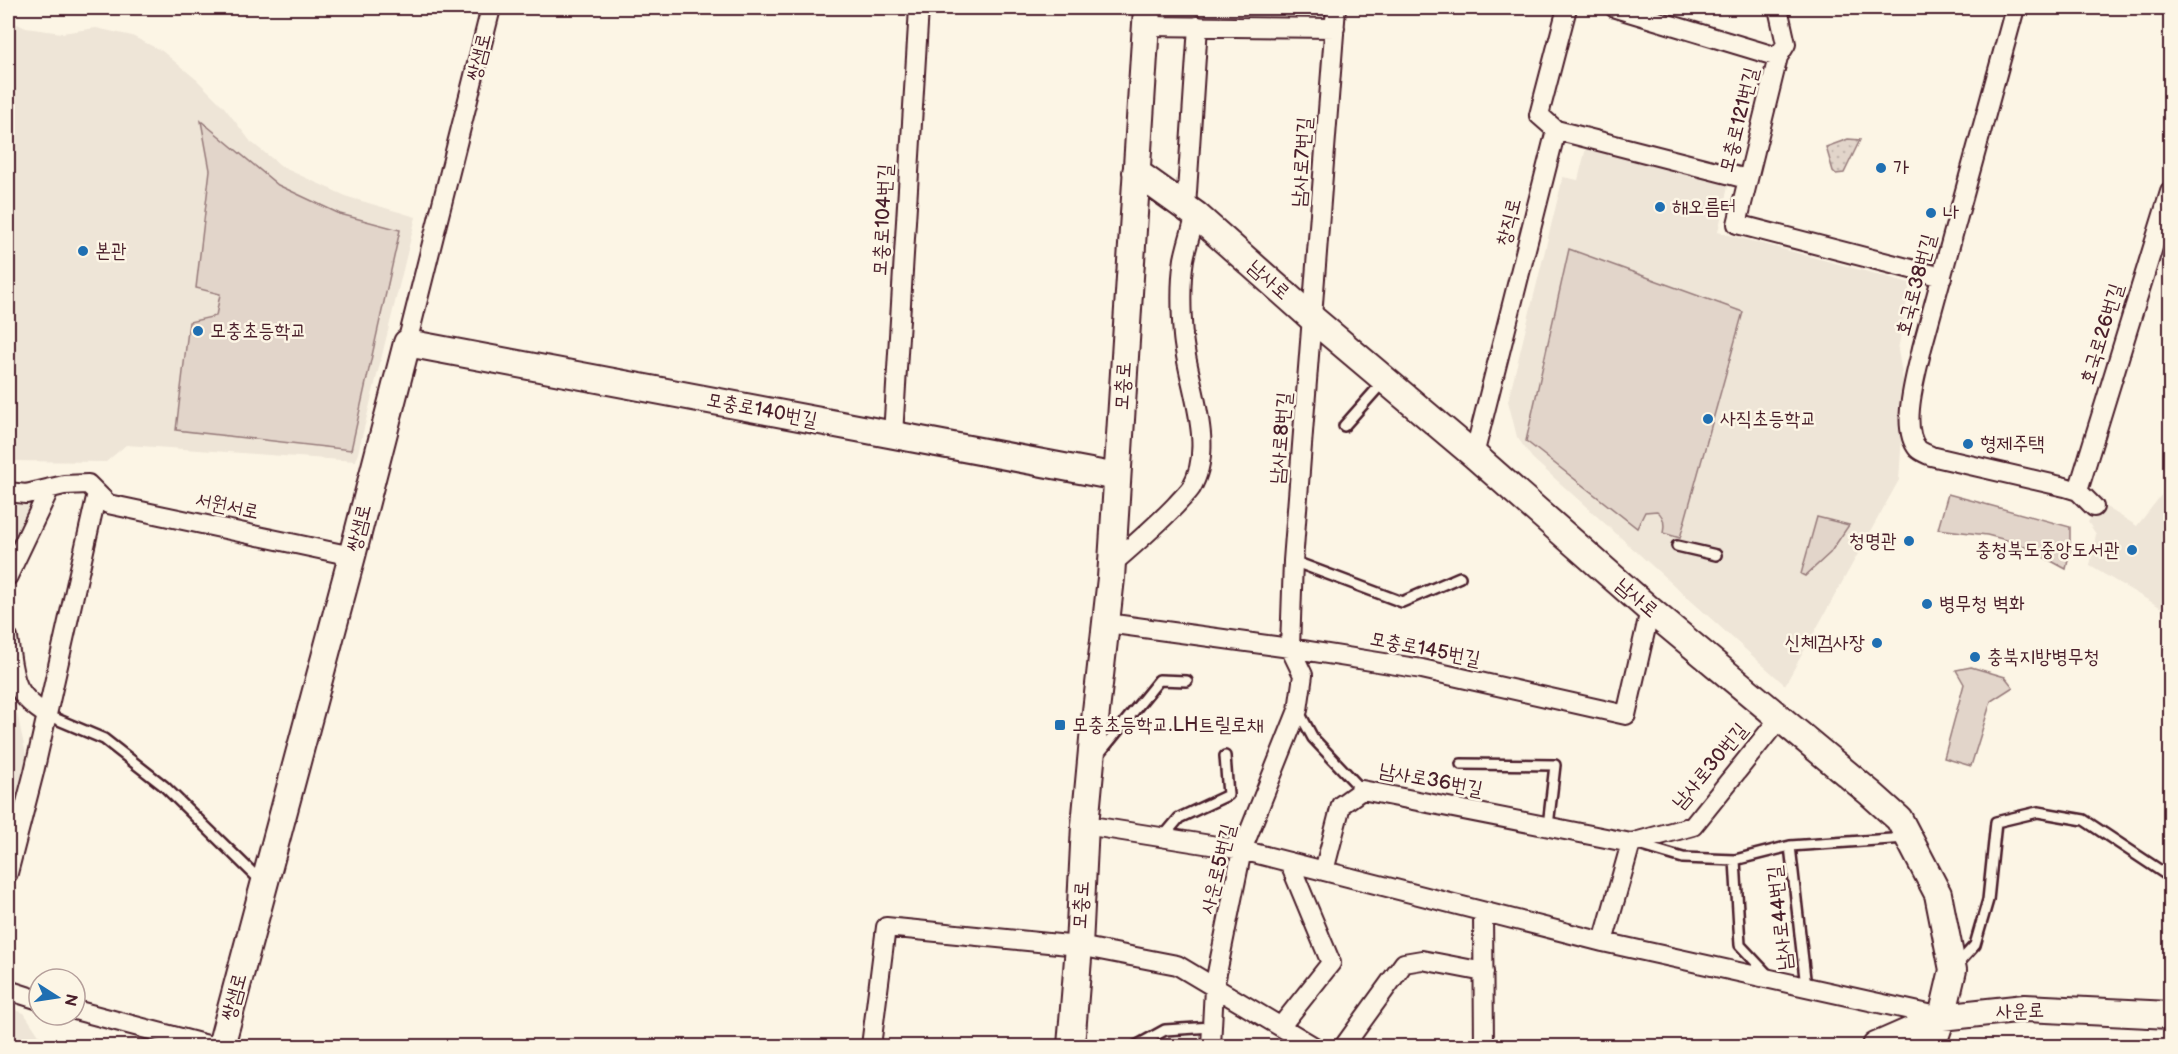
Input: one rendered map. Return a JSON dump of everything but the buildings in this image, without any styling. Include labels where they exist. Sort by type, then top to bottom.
[{"type":"street","name":"쌍샘로","points":[[221,1047],[352,556],[491,8]]},
{"type":"street","name":"모충로104번길","points":[[893,435],[919,8]]},
{"type":"street","name":"남사로7번길","points":[[1313,319],[1336,8]]},
{"type":"street","points":[[1566,8],[1539,115],[1556,130],[1747,179]]},
{"type":"street","name":"모충로121번길","points":[[1615,8],[1778,57],[1737,224],[1942,277]]},
{"type":"street","points":[[1778,8],[1785,44],[1778,57]]},
{"type":"street","name":"호국로38번길","points":[[2015,8],[1912,391],[1910,420],[1912,437],[1919,449],[1930,456],[2078,491]]},
{"type":"street","points":[[1147,12],[1198,26],[1335,28]]},
{"type":"street","name":"모충로","points":[[1071,1047],[1085,825],[1112,564],[1147,12]]},
{"type":"street","points":[[1112,564],[1155,526],[1191,489],[1199,470],[1202,454],[1202,430],[1183,338],[1181,298],[1191,211],[1198,26]]},
{"type":"street","name":"창직로","points":[[1474,455],[1556,130]]},
{"type":"street","name":"남사로","points":[[1136,172],[1191,211],[1650,610],[1899,819],[1938,894],[1953,970],[1932,1047]]},
{"type":"street","name":"호국로26번길","points":[[2078,491],[2170,192]]},
{"type":"street","name":"남사로8번길","points":[[1290,648],[1293,561],[1313,319]]},
{"type":"street","name":"모충로140번길","points":[[407,344],[1117,477]]},
{"type":"street","name":"서원서로","points":[[8,492],[26,494],[64,484],[88,484],[108,504],[352,556]]},
{"type":"street","points":[[8,576],[50,488]]},
{"type":"street","points":[[2078,491],[2094,507]]},
{"type":"street","points":[[8,873],[98,493]]},
{"type":"street","name":"모충로145번길","points":[[1107,623],[1422,669],[1626,715],[1650,610]]},
{"type":"street","points":[[8,638],[15,685],[32,706],[47,715]]},
{"type":"street","name":"사운로5번길","points":[[1211,1047],[1214,988],[1242,850],[1298,710],[1303,675],[1290,648]]},
{"type":"street","name":"남사로30번길","points":[[1631,843],[1693,826],[1779,718]]},
{"type":"street","name":"남사로36번길","points":[[1324,871],[1341,805],[1362,790],[1631,843]]},
{"type":"street","points":[[1085,825],[1242,850],[1603,942],[1942,1017]]},
{"type":"street","points":[[1603,942],[1631,843]]},
{"type":"street","points":[[1281,1026],[1330,963],[1289,862]]},
{"type":"street","points":[[1483,912],[1484,1047]]},
{"type":"street","points":[[871,1047],[886,927],[1079,946],[1177,965],[1313,1047]]},
{"type":"street","points":[[1344,1047],[1404,963],[1422,960],[1484,972]]},
{"type":"street","points":[[8,990],[27,996]]},
{"type":"street","name":"사운로","points":[[1876,1047],[1942,1017],[2025,1008],[2170,1015]]},
{"type":"street","points":[[87,1013],[211,1047]]},
{"type":"lane","points":[[1344,426],[1385,380]]},
{"type":"lane","points":[[1677,546],[1716,555]]},
{"type":"lane","points":[[1293,561],[1402,602],[1460,577]]},
{"type":"lane","points":[[1091,764],[1159,680],[1187,681]]},
{"type":"lane","points":[[1298,710],[1313,738],[1362,790]]},
{"type":"lane","points":[[47,715],[104,739],[164,786],[264,883]]},
{"type":"lane","points":[[1163,837],[1179,818],[1228,795],[1225,756]]},
{"type":"lane","name":"남사로36번길","points":[[1461,764],[1555,765],[1548,826]]},
{"type":"lane","points":[[1953,970],[1975,945],[1988,900],[1996,822],[2038,812],[2084,820],[2170,877]]},
{"type":"lane","name":"남사로36번길","points":[[1631,843],[1683,858],[1735,860],[1790,846],[1909,837]]},
{"type":"lane","name":"남사로44번길","points":[[1790,846],[1806,987]]},
{"type":"lane","points":[[1735,860],[1740,945],[1771,979]]},
{"type":"lane","points":[[1136,1047],[1165,1030],[1212,1027]]},
{"type":"shaded area","name":"모충초등학교","points":[[8,20],[26,28],[62,33],[96,28],[132,36],[162,51],[197,80],[224,107],[251,142],[284,168],[348,197],[416,217],[356,461],[126,445],[106,462],[8,461]]},
{"type":"shaded area","points":[[201,121],[278,185],[340,214],[400,230],[351,450],[176,430],[189,322],[216,316],[220,294],[196,288],[210,170]]},
{"type":"shaded area","points":[[1848,139],[1860,140],[1844,173],[1836,174],[1826,147]]},
{"type":"shaded area","name":"사직초등학교","points":[[1587,144],[1729,182],[1718,232],[1910,283],[1898,350],[1905,392],[1899,480],[1785,685],[1532,458],[1517,437],[1508,401],[1563,177],[1578,180]]},
{"type":"shaded area","points":[[1569,249],[1743,312],[1680,538],[1663,533],[1663,520],[1657,511],[1645,512],[1637,528],[1526,441]]},
{"type":"shaded area","name":"충청북도중앙도서관","points":[[2170,484],[2170,613],[2090,566],[2096,534],[2088,522],[2101,504],[2137,526]]},
{"type":"shaded area","points":[[1948,494],[2070,527],[2070,552],[2066,569],[2018,543],[1987,535],[1938,529]]},
{"type":"shaded area","points":[[8,499],[29,503],[26,527],[8,569]]},
{"type":"shaded area","points":[[1817,517],[1849,525],[1830,553],[1805,576],[1801,574]]},
{"type":"shaded area","points":[[1971,667],[2005,677],[2013,687],[1991,701],[1971,766],[1944,758],[1964,684],[1956,670]]},
{"type":"shaded area","points":[[8,671],[28,764],[8,838]]},
{"type":"shaded area","points":[[8,1008],[24,1013],[27,1018],[27,1027],[33,1027],[46,1046],[8,1046]]},
{"type":"place","name":"가","points":[[1881,168]]},
{"type":"place","name":"해오름터","points":[[1660,207]]},
{"type":"place","name":"나","points":[[1931,213]]},
{"type":"place","name":"본관","points":[[83,251]]},
{"type":"place","name":"모충초등학교","points":[[198,331]]},
{"type":"place","name":"사직초등학교","points":[[1708,419]]},
{"type":"place","name":"형제주택","points":[[1968,444]]},
{"type":"place","name":"청명관","points":[[1909,541]]},
{"type":"place","name":"충청북도중앙도서관","points":[[2132,550]]},
{"type":"place","name":"병무청 벽화","points":[[1927,604]]},
{"type":"place","name":"신체검사장","points":[[1877,643]]},
{"type":"place","name":"충북지방병무청","points":[[1975,657]]},
{"type":"place","name":"모충초등학교.LH트릴로채","points":[[1060,725]]}]
